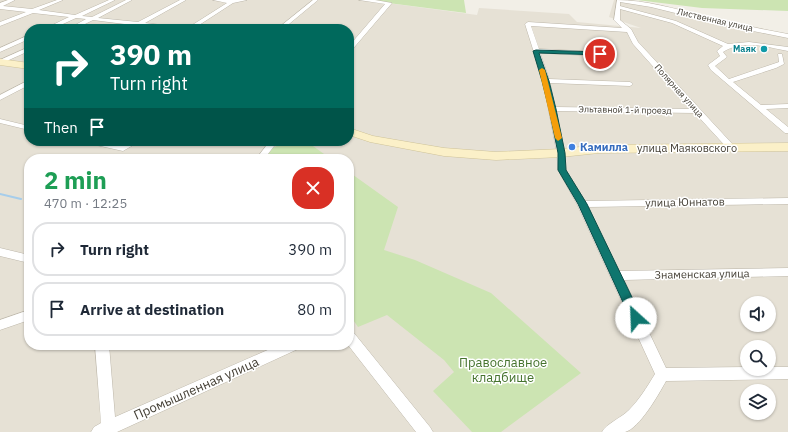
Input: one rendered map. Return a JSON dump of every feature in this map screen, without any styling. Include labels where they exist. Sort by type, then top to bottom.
[{"type":"street","points":[[0,6],[13,0]]},
{"type":"street","points":[[0,24],[61,0]]},
{"type":"street","points":[[59,24],[113,0]]},
{"type":"street","points":[[82,24],[130,0]]},
{"type":"street","points":[[0,6],[31,12],[140,24],[184,0]]},
{"type":"street","points":[[215,0],[232,2],[245,0]]},
{"type":"street","points":[[286,24],[316,0]]},
{"type":"street","points":[[354,44],[390,3],[361,0]]},
{"type":"street","points":[[619,0],[618,7],[674,22],[728,46]]},
{"type":"street","name":"Лиственная улица","points":[[619,0],[651,5],[728,24],[788,36]]},
{"type":"street","points":[[197,24],[232,2]]},
{"type":"street","name":"Полярная улица","points":[[618,7],[616,20],[629,30],[635,43],[732,148]]},
{"type":"street","points":[[629,30],[528,24],[546,81],[562,153],[562,170],[582,204],[662,375]]},
{"type":"street","points":[[585,27],[589,36]]},
{"type":"street","points":[[0,50],[24,39]]},
{"type":"street","points":[[788,49],[732,44],[720,51],[724,57],[711,65],[713,69],[788,131]]},
{"type":"street","points":[[0,62],[24,51]]},
{"type":"street","points":[[536,51],[600,54]]},
{"type":"street","points":[[729,81],[774,67],[782,63],[780,55]]},
{"type":"street","points":[[0,62],[24,65]]},
{"type":"street","points":[[546,81],[630,84]]},
{"type":"street","points":[[0,98],[24,85]]},
{"type":"street","points":[[760,107],[788,106]]},
{"type":"street","name":"Эльтавной 1-й проезд","points":[[552,109],[697,111]]},
{"type":"street","points":[[0,122],[24,127]]},
{"type":"street","name":"улица Маяковского","points":[[354,133],[370,139],[444,152],[496,156],[562,153],[599,149],[788,148]]},
{"type":"street","points":[[114,146],[123,148],[127,146]]},
{"type":"street","points":[[264,154],[270,146]]},
{"type":"street","name":"улица Юннатов","points":[[582,204],[788,201]]},
{"type":"street","points":[[0,252],[24,258]]},
{"type":"street","name":"Знаменская улица","points":[[616,276],[788,272]]},
{"type":"street","points":[[0,324],[24,316]]},
{"type":"street","points":[[354,343],[423,431]]},
{"type":"street","points":[[102,350],[106,431]]},
{"type":"street","name":"Промышленная улица","points":[[106,431],[282,350]]},
{"type":"street","points":[[662,375],[788,373]]},
{"type":"street","points":[[610,432],[621,428],[648,400],[662,375]]},
{"type":"shaded area","points":[[0,0],[365,0],[477,15],[479,8],[569,14],[577,22],[641,28],[609,17],[614,0],[629,0],[788,34],[788,432],[0,432]]},
{"type":"green space","points":[[365,0],[464,0],[466,13]]},
{"type":"green space","points":[[637,0],[788,0],[788,11],[702,8]]},
{"type":"green space","points":[[277,146],[313,146],[324,154],[268,154]]},
{"type":"green space","name":"Православное кладбище","points":[[354,176],[398,207],[384,250],[415,260],[491,293],[581,373],[501,432],[472,432],[433,391],[454,372],[444,360],[387,315],[358,327],[354,321]]},
{"type":"waterway","points":[[0,194],[21,199]]},
{"type":"slow traffic","points":[[542,70],[546,81],[558,138]]},
{"type":"place","name":"Маяк","points":[[764,49]]},
{"type":"place","name":"Камилла","points":[[572,147]]},
{"type":"route","points":[[600,54],[536,51],[546,81],[562,153],[562,170],[582,204],[636,318]]}]
